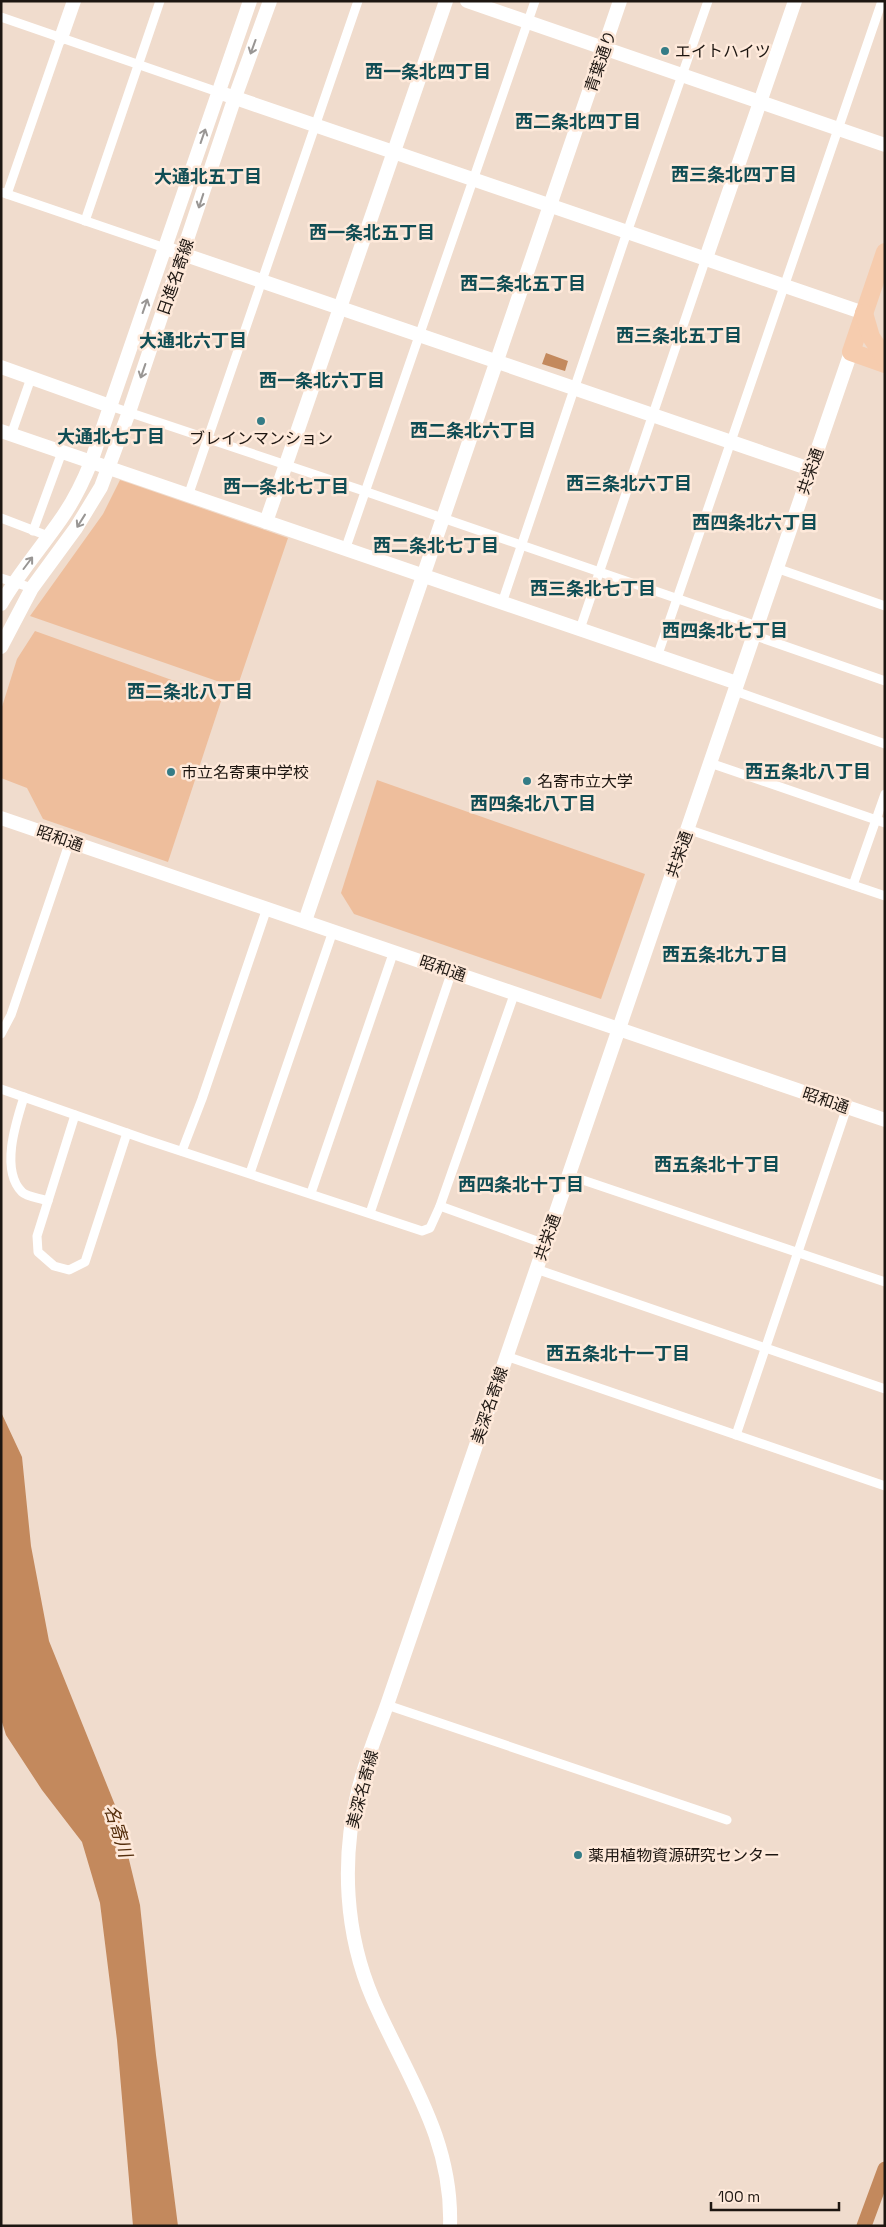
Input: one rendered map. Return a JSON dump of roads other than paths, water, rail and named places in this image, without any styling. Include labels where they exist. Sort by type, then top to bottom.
[{"type":"highway","points":[[885,252],[851,352],[885,364]]},
{"type":"highway","points":[[864,312],[871,338],[885,358]]},
{"type":"street","points":[[74,1],[4,193],[810,469]]},
{"type":"street","points":[[85,221],[160,1]]},
{"type":"street","name":"日進名寄線","points":[[1,604],[8,580],[62,518],[84,479],[250,1]]},
{"type":"street","name":"日進名寄線","points":[[1,647],[32,588],[76,528],[93,500],[108,468],[183,255],[235,97],[270,1]]},
{"type":"street","points":[[188,496],[358,1]]},
{"type":"street","points":[[266,522],[446,1]]},
{"type":"street","points":[[467,1],[885,145]]},
{"type":"street","points":[[345,550],[534,1]]},
{"type":"street","name":"青葉通り","points":[[305,921],[620,1]]},
{"type":"street","points":[[502,603],[627,231],[708,1]]},
{"type":"street","points":[[580,629],[795,1]]},
{"type":"street","points":[[657,656],[882,1]]},
{"type":"street","points":[[1,17],[864,312]]},
{"type":"street","name":"共栄通","points":[[506,1356],[851,352]]},
{"type":"street","points":[[1,368],[600,572],[676,599],[885,681]]},
{"type":"street","points":[[31,378],[6,433],[657,656],[885,744]]},
{"type":"street","points":[[33,531],[62,452]]},
{"type":"street","points":[[1,518],[48,536]]},
{"type":"street","points":[[776,568],[885,606]]},
{"type":"street","points":[[8,580],[32,588]]},
{"type":"street","points":[[710,762],[885,823]]},
{"type":"street","points":[[853,885],[885,794]]},
{"type":"street","name":"昭和通","points":[[1,818],[515,992],[885,1120]]},
{"type":"street","points":[[687,830],[885,896]]},
{"type":"street","points":[[1,1034],[11,1015],[70,841]]},
{"type":"street","points":[[182,1151],[208,1084],[267,908]]},
{"type":"street","points":[[250,1173],[333,930]]},
{"type":"street","points":[[311,1193],[394,951]]},
{"type":"street","points":[[370,1213],[452,971]]},
{"type":"street","points":[[1,1089],[75,1116],[422,1231],[430,1228],[440,1206],[515,992]]},
{"type":"street","points":[[24,1098],[10,1142],[13,1180],[22,1193],[48,1200]]},
{"type":"street","points":[[736,1435],[847,1107]]},
{"type":"street","points":[[75,1116],[37,1236],[38,1252],[54,1266],[69,1270],[85,1262],[127,1133]]},
{"type":"street","points":[[568,1175],[885,1282]]},
{"type":"street","points":[[440,1206],[544,1244]]},
{"type":"street","points":[[536,1269],[885,1389]]},
{"type":"street","points":[[506,1356],[885,1486]]},
{"type":"street","name":"美深名寄線","points":[[450,2226],[449,2194],[439,2142],[419,2093],[372,1998],[358,1956],[350,1909],[347,1866],[354,1807],[506,1356]]},
{"type":"street","points":[[387,1705],[727,1820]]},
{"type":"water","points":[[546,353],[568,361],[565,371],[542,364]]},
{"type":"water","name":"名寄川","points":[[1,1412],[22,1457],[31,1546],[49,1641],[117,1810],[140,1905],[156,2055],[178,2226],[133,2226],[117,2040],[100,1903],[82,1842],[42,1790],[6,1735],[1,1719]]},
{"type":"waterway","points":[[864,2226],[885,2169]]},
{"type":"place","name":"エイトハイツ","points":[[665,51]]},
{"type":"place","name":"ブレインマンション","points":[[261,421]]},
{"type":"place","name":"市立名寄東中学校","points":[[171,772]]},
{"type":"place","name":"名寄市立大学","points":[[527,781]]},
{"type":"place","name":"薬用植物資源研究センター","points":[[578,1855]]},
{"type":"district","name":"西一条北四丁目","points":[[428,72]]},
{"type":"district","name":"西二条北四丁目","points":[[578,122]]},
{"type":"district","name":"西三条北四丁目","points":[[734,175]]},
{"type":"district","name":"大通北五丁目","points":[[208,177]]},
{"type":"district","name":"西一条北五丁目","points":[[372,233]]},
{"type":"district","name":"西二条北五丁目","points":[[523,284]]},
{"type":"district","name":"西三条北五丁目","points":[[679,336]]},
{"type":"district","name":"大通北六丁目","points":[[193,341]]},
{"type":"district","name":"西一条北六丁目","points":[[322,381]]},
{"type":"district","name":"西二条北六丁目","points":[[473,431]]},
{"type":"district","name":"大通北七丁目","points":[[111,437]]},
{"type":"district","name":"西三条北六丁目","points":[[629,484]]},
{"type":"district","name":"西一条北七丁目","points":[[286,487]]},
{"type":"district","name":"西四条北六丁目","points":[[755,523]]},
{"type":"district","name":"西二条北七丁目","points":[[436,546]]},
{"type":"district","name":"西三条北七丁目","points":[[593,589]]},
{"type":"district","name":"西四条北七丁目","points":[[725,631]]},
{"type":"district","name":"西二条北八丁目","points":[[190,692]]},
{"type":"district","name":"西五条北八丁目","points":[[808,772]]},
{"type":"district","name":"西四条北八丁目","points":[[533,804]]},
{"type":"district","name":"西五条北九丁目","points":[[725,955]]},
{"type":"district","name":"西五条北十丁目","points":[[717,1165]]},
{"type":"district","name":"西四条北十丁目","points":[[521,1185]]},
{"type":"district","name":"西五条北十一丁目","points":[[618,1354]]}]
